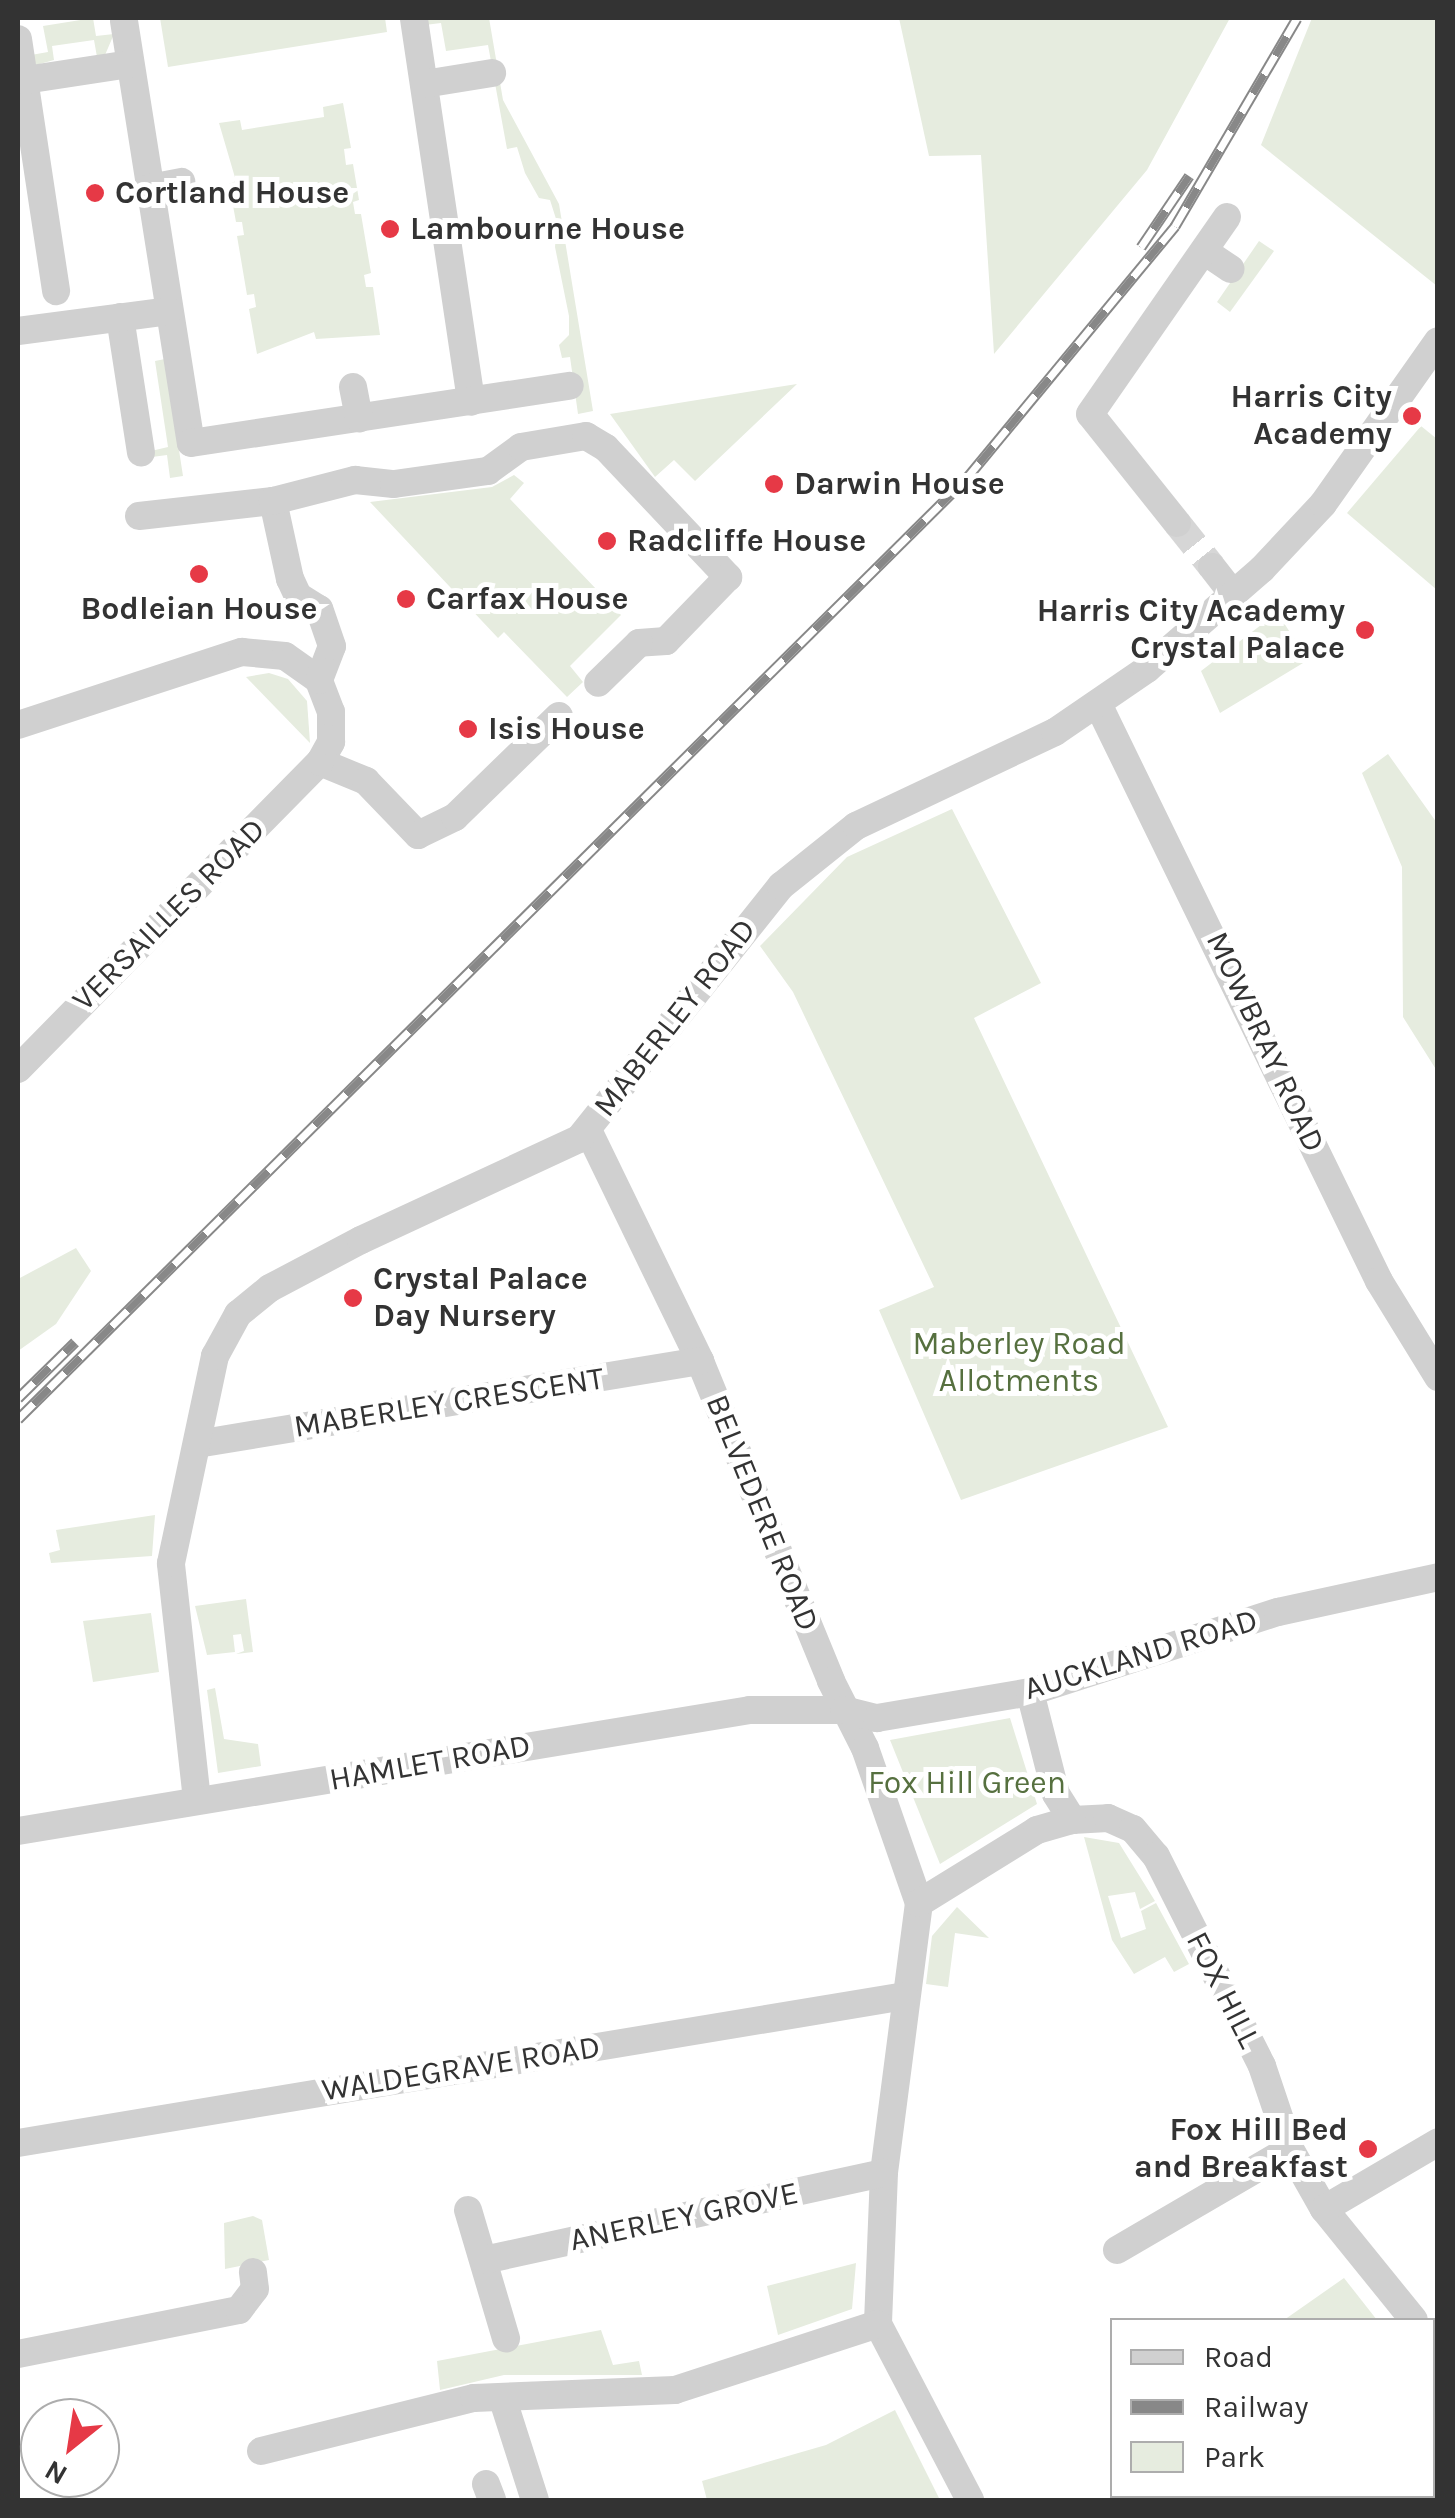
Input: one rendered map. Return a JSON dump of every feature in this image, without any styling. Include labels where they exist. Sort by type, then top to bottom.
[{"type":"street","points":[[414,19],[471,402]]},
{"type":"street","points":[[124,21],[192,443],[570,386]]},
{"type":"street","points":[[18,39],[56,291]]},
{"type":"street","points":[[25,80],[130,64]]},
{"type":"street","points":[[424,84],[492,73]]},
{"type":"street","points":[[150,188],[180,182]]},
{"type":"street","points":[[1178,524],[1090,414],[1227,217]]},
{"type":"street","points":[[1204,251],[1231,269]]},
{"type":"street","points":[[18,331],[170,311]]},
{"type":"street","points":[[120,317],[142,452]]},
{"type":"street","name":"MABERLEY ROAD","points":[[197,1800],[171,1576],[177,1517],[224,1336],[270,1288],[560,1151],[588,1130],[744,928],[821,849],[869,819],[1009,757],[1098,704],[1233,594],[1324,504],[1438,341]]},
{"type":"street","points":[[354,387],[358,418]]},
{"type":"street","points":[[139,516],[272,501],[355,480],[394,484],[488,471],[520,447],[586,436],[606,448],[728,577],[666,641],[639,643],[598,683]]},
{"type":"street","points":[[272,501],[290,579],[298,596],[319,610],[332,646],[320,680]]},
{"type":"street","points":[[1212,566],[1233,594]]},
{"type":"street","points":[[18,725],[242,652],[285,656],[320,680],[332,712],[331,742],[320,762],[366,781],[418,835],[455,817],[559,716]]},
{"type":"street","name":"MOWBRAY ROAD","points":[[1098,704],[1378,1281],[1438,1376]]},
{"type":"street","name":"VERSAILLES ROAD","points":[[18,1069],[320,762]]},
{"type":"street","name":"BELVEDERE ROAD","points":[[588,1130],[700,1361],[844,1710],[895,1822],[919,1904],[884,2174],[878,2324],[970,2500]]},
{"type":"street","name":"MABERLEY CRESCENT","points":[[196,1444],[700,1361]]},
{"type":"street","name":"AUCKLAND ROAD","points":[[844,1710],[877,1718],[1030,1692],[1278,1612],[1438,1576]]},
{"type":"street","points":[[919,1904],[1038,1830],[1072,1820],[1056,1794],[1030,1692]]},
{"type":"street","name":"HAMLET ROAD","points":[[18,1831],[750,1710],[844,1710]]},
{"type":"street","name":"FOX HILL","points":[[1072,1820],[1108,1818],[1134,1830],[1156,1856],[1262,2066],[1290,2149],[1324,2209],[1412,2318]]},
{"type":"street","name":"WALDEGRAVE ROAD","points":[[18,2143],[905,1996]]},
{"type":"street","points":[[1324,2209],[1438,2142]]},
{"type":"street","points":[[1118,2250],[1290,2149]]},
{"type":"street","name":"ANERLEY GROVE","points":[[484,2260],[884,2174]]},
{"type":"street","points":[[468,2210],[506,2338]]},
{"type":"street","points":[[18,2354],[239,2310],[255,2289],[252,2272]]},
{"type":"street","points":[[260,2451],[428,2405],[502,2400],[529,2393],[619,2397],[674,2390],[878,2324]]},
{"type":"street","points":[[502,2400],[536,2500]]},
{"type":"green space","points":[[93,18],[96,36],[114,34],[105,55],[97,57],[94,40],[52,46],[54,60],[36,65],[31,55],[48,52],[43,26]]},
{"type":"green space","points":[[160,18],[385,18],[387,32],[168,67]]},
{"type":"green space","points":[[424,18],[489,18],[503,100],[559,204],[593,411],[578,414],[570,357],[562,358],[559,345],[569,335],[569,316],[555,247],[557,222],[550,200],[539,198],[525,173],[517,147],[507,149],[488,45],[446,51],[441,23],[425,25]]},
{"type":"green space","points":[[899,18],[1230,18],[1147,170],[994,354],[981,155],[929,156]]},
{"type":"green space","points":[[1312,18],[1437,18],[1437,286],[1261,145]]},
{"type":"green space","points":[[343,103],[351,148],[344,149],[346,165],[353,164],[359,200],[353,202],[355,214],[361,214],[371,273],[364,275],[366,287],[373,287],[380,335],[316,339],[314,332],[257,354],[249,309],[256,307],[254,294],[247,295],[237,236],[244,235],[242,222],[236,222],[229,184],[236,181],[219,123],[240,120],[242,130],[324,117],[323,107]]},
{"type":"green space","points":[[1259,241],[1274,251],[1230,312],[1217,302]]},
{"type":"green space","points":[[165,359],[183,476],[170,478],[167,455],[152,457],[151,451],[168,447],[155,361]]},
{"type":"green space","points":[[797,384],[695,481],[674,460],[655,477],[610,414]]},
{"type":"green space","points":[[1421,426],[1437,439],[1437,590],[1347,513]]},
{"type":"green space","points":[[514,475],[524,483],[510,499],[621,615],[570,666],[583,682],[567,697],[504,632],[498,638],[370,502],[492,487]]},
{"type":"green space","points":[[1269,600],[1308,660],[1220,713],[1201,671],[1261,625],[1252,614]]},
{"type":"green space","points":[[269,673],[288,679],[307,701],[310,743],[246,677]]},
{"type":"green space","points":[[1388,754],[1437,823],[1437,1071],[1403,1017],[1402,867],[1362,773]]},
{"type":"green space","name":"Maberley Road Allotments","points":[[952,809],[1041,983],[974,1018],[1168,1427],[961,1500],[879,1310],[934,1287],[793,992],[760,946],[847,857]]},
{"type":"green space","points":[[76,1248],[91,1271],[56,1324],[18,1351],[18,1279]]},
{"type":"green space","points":[[155,1515],[152,1556],[51,1563],[49,1553],[60,1550],[56,1530]]},
{"type":"green space","points":[[246,1599],[253,1652],[236,1654],[244,1651],[241,1634],[233,1635],[235,1652],[207,1655],[195,1606]]},
{"type":"green space","points":[[151,1613],[159,1672],[93,1682],[83,1621]]},
{"type":"green space","points":[[215,1688],[224,1739],[258,1744],[261,1766],[218,1773],[207,1690]]},
{"type":"green space","name":"Fox Hill Green","points":[[1010,1718],[1037,1804],[940,1864],[890,1740]]},
{"type":"green space","points":[[1084,1837],[1119,1843],[1155,1901],[1140,1909],[1135,1892],[1108,1896],[1121,1938],[1146,1929],[1141,1911],[1156,1903],[1189,1964],[1174,1972],[1165,1957],[1134,1974],[1112,1940]]},
{"type":"green space","points":[[957,1907],[989,1938],[955,1933],[948,1987],[926,1984],[932,1936]]},
{"type":"green space","points":[[253,2216],[262,2220],[269,2260],[225,2269],[224,2223]]},
{"type":"green space","points":[[856,2263],[852,2309],[778,2335],[767,2286]]},
{"type":"green space","points":[[1344,2278],[1375,2318],[1287,2318]]},
{"type":"green space","points":[[601,2330],[613,2365],[639,2361],[642,2375],[504,2375],[440,2390],[437,2361]]},
{"type":"green space","points":[[895,2410],[940,2500],[707,2500],[702,2481],[826,2445]]},
{"type":"tunnel","points":[[1177,523],[1212,567]]},
{"type":"railway","points":[[18,1419],[965,480],[1175,226],[1297,18]]},
{"type":"railway","points":[[1141,247],[1189,176]]},
{"type":"railway","points":[[18,1398],[75,1342]]},
{"type":"place","name":"Cortland House","points":[[95,193]]},
{"type":"place","name":"Lambourne House","points":[[390,229]]},
{"type":"place","name":"Harris City Academy","points":[[1412,416]]},
{"type":"place","name":"Darwin House","points":[[774,484]]},
{"type":"place","name":"Radcliffe House","points":[[607,541]]},
{"type":"place","name":"Bodleian House","points":[[199,574]]},
{"type":"place","name":"Carfax House","points":[[406,599]]},
{"type":"place","name":"Harris City Academy Crystal Palace","points":[[1365,630]]},
{"type":"place","name":"Isis House","points":[[468,729]]},
{"type":"place","name":"Crystal Palace Day Nursery","points":[[353,1298]]},
{"type":"place","name":"Fox Hill Bed and Breakfast","points":[[1368,2149]]}]
